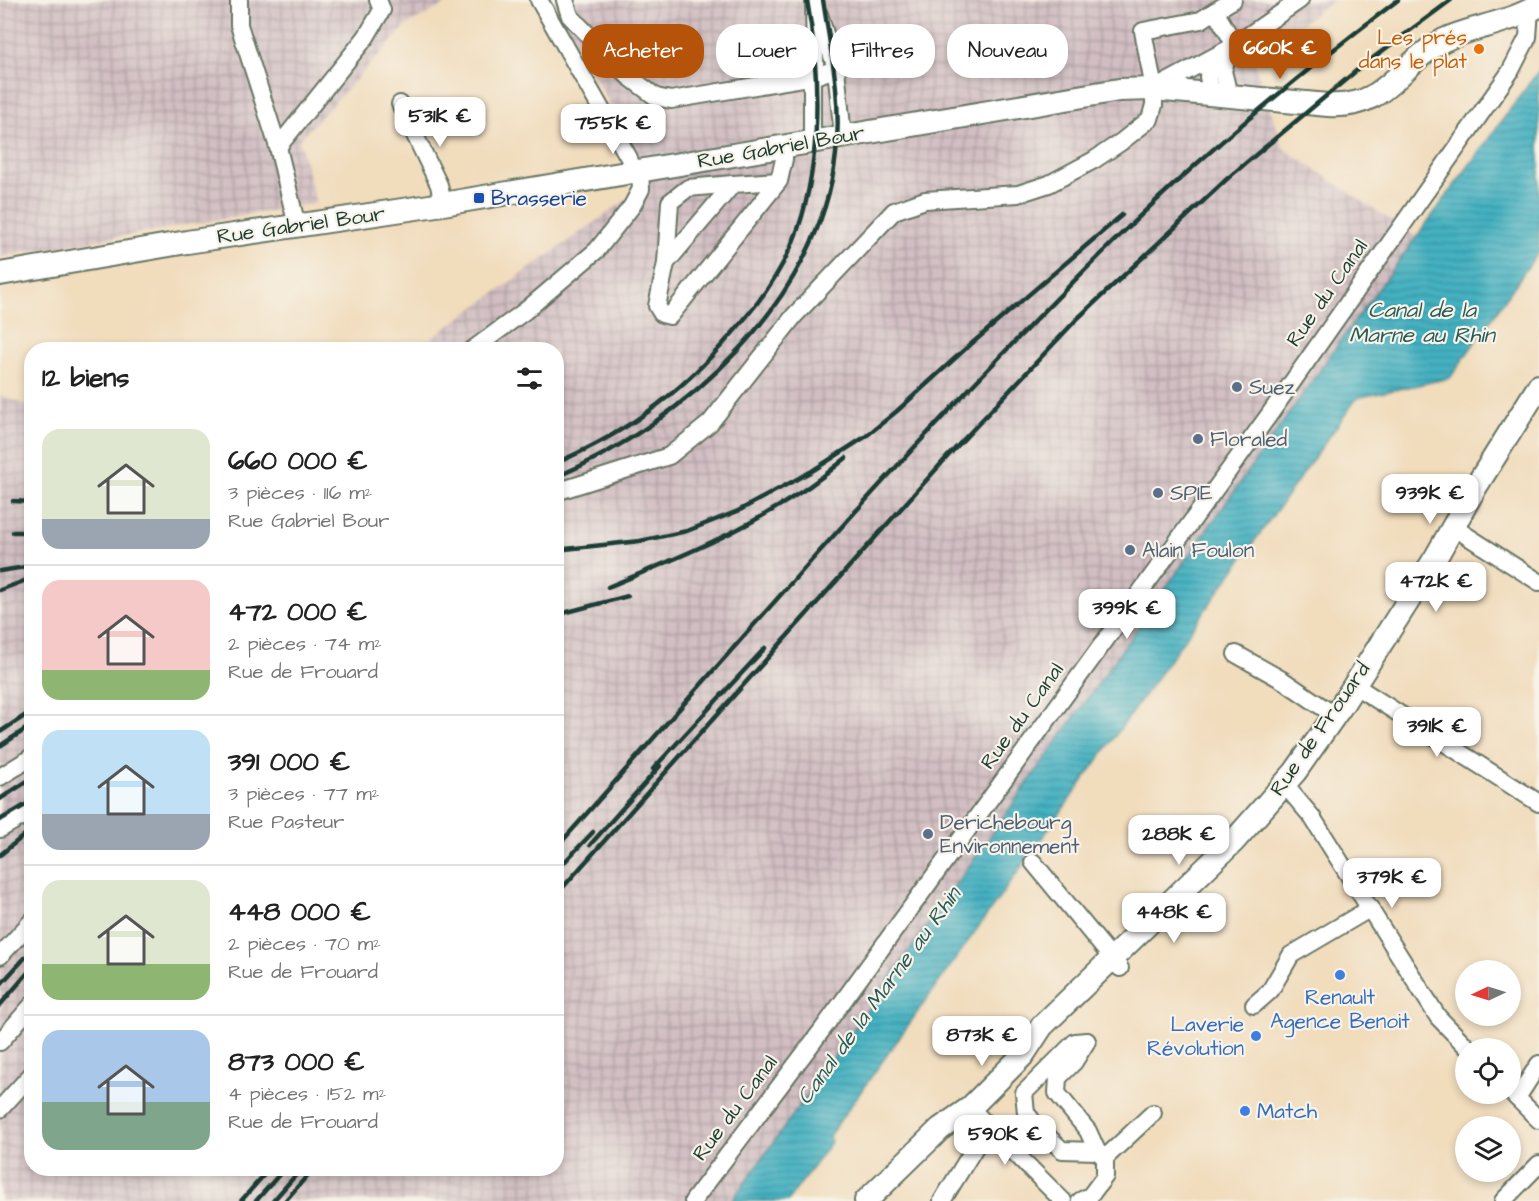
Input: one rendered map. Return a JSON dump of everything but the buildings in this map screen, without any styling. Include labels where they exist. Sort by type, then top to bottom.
[{"type":"main road","name":"Rue Gabriel Bour","points":[[0,274],[187,242],[443,204],[1100,93],[1154,89],[1328,105],[1356,104],[1381,91],[1437,44],[1534,8]]},
{"type":"main road","name":"Rue de Frouard","points":[[1458,529],[1539,386]]},
{"type":"main road","name":"Rue de Frouard","points":[[1288,788],[1303,780],[1358,687],[1539,404]]},
{"type":"main road","name":"Rue de Frouard","points":[[866,1201],[940,1129],[970,1108],[1023,1055],[1054,1036],[1117,963],[1241,849],[1288,788],[1295,772],[1334,715],[1358,687]]},
{"type":"main road","name":"Rue de Frouard","points":[[885,1201],[950,1138],[970,1108]]},
{"type":"street","points":[[239,0],[239,26],[278,147],[297,226]]},
{"type":"street","points":[[278,147],[366,37],[382,10],[378,0]]},
{"type":"street","points":[[483,342],[525,311],[597,250],[632,206],[641,189],[629,158],[539,0]]},
{"type":"street","points":[[565,0],[570,15],[578,24],[627,76],[656,97],[671,100],[800,78]]},
{"type":"street","points":[[814,0],[814,24]]},
{"type":"street","points":[[814,0],[830,50]]},
{"type":"street","points":[[564,489],[669,456],[710,423],[794,316],[894,211],[925,200],[1018,194],[1049,184],[1094,160],[1121,142],[1149,119],[1154,105],[1154,89],[1143,31],[1201,20],[1233,0]]},
{"type":"street","points":[[1154,89],[1233,46],[1300,0]]},
{"type":"street","name":"Rue du Canal","points":[[693,1201],[829,1020],[1282,396],[1510,72],[1528,37],[1534,8]]},
{"type":"street","points":[[1215,11],[1233,46],[1223,71],[1220,94]]},
{"type":"street","points":[[1211,59],[1208,77],[1220,94]]},
{"type":"street","points":[[812,78],[812,142]]},
{"type":"street","points":[[837,78],[843,136]]},
{"type":"street","points":[[400,104],[439,185],[443,204]]},
{"type":"street","points":[[779,181],[688,188],[670,202],[666,263],[657,306],[662,314],[670,316],[779,181],[784,147]]},
{"type":"street","points":[[666,263],[733,184]]},
{"type":"street","points":[[1458,529],[1539,582]]},
{"type":"street","points":[[1236,654],[1284,681],[1334,715]]},
{"type":"street","points":[[1358,687],[1539,803]]},
{"type":"street","points":[[0,777],[24,762]]},
{"type":"street","points":[[1288,788],[1312,817],[1438,1017],[1458,1038]]},
{"type":"street","points":[[0,829],[24,816]]},
{"type":"street","points":[[1033,862],[1117,963]]},
{"type":"street","points":[[1254,1005],[1270,991],[1292,955],[1371,908]]},
{"type":"street","points":[[0,956],[24,930]]},
{"type":"street","points":[[0,1042],[24,1014]]},
{"type":"street","points":[[1080,1201],[1089,1196],[1105,1176],[1101,1155],[1088,1131],[1057,1093],[1058,1078],[1074,1062],[1087,1041],[1075,1042],[1024,1093],[1026,1113],[1062,1150],[1101,1155],[1153,1113]]},
{"type":"street","points":[[1521,1086],[1539,1064]]},
{"type":"street","points":[[0,1110],[24,1083]]},
{"type":"street","points":[[1521,1102],[1539,1120]]},
{"type":"street","points":[[970,1108],[1063,1201]]},
{"type":"street","points":[[942,1201],[988,1126]]},
{"type":"street","points":[[1503,1201],[1539,1164]]},
{"type":"shaded area","points":[[0,0],[454,0],[407,25],[299,140],[316,203],[0,257]]},
{"type":"shaded area","points":[[552,0],[1334,0],[1253,58],[1284,149],[1416,237],[732,1201],[0,1201],[0,395],[24,404],[24,1176],[564,1176],[564,342],[426,342],[633,195],[637,152],[596,78],[704,78],[704,24],[582,24],[582,54]]},
{"type":"water","name":"Canal de la Marne au Rhin","points":[[1539,70],[1539,251],[1450,378],[1357,398],[829,1136],[831,1142],[788,1201],[732,1201],[1351,326]]},
{"type":"railway","points":[[564,459],[611,436],[635,421],[680,386],[701,367],[742,322],[759,301],[781,266],[793,242],[806,202],[815,145],[816,86],[807,0]]},
{"type":"railway","points":[[564,473],[604,454],[652,424],[697,389],[738,350],[774,306],[804,258],[825,207],[836,154],[838,115],[835,77],[823,0]]},
{"type":"railway","points":[[564,839],[902,461],[1076,279],[1152,205],[1226,138],[1398,0]]},
{"type":"railway","points":[[564,886],[948,456],[1077,319],[1228,178],[1362,66],[1451,0]]},
{"type":"railway","points":[[564,549],[640,541],[687,531],[738,511],[812,471],[865,437],[897,411],[963,351],[1122,215]]},
{"type":"railway","points":[[608,587],[733,532],[791,499],[846,458]]},
{"type":"railway","points":[[13,501],[24,502]]},
{"type":"railway","points":[[13,532],[24,532]]},
{"type":"railway","points":[[0,571],[24,567]]},
{"type":"railway","points":[[0,590],[24,581]]},
{"type":"railway","points":[[564,613],[628,596]]},
{"type":"railway","points":[[653,769],[765,648]]},
{"type":"railway","points":[[0,732],[24,716]]},
{"type":"railway","points":[[0,746],[24,730]]},
{"type":"railway","points":[[590,845],[660,766]]},
{"type":"railway","points":[[0,799],[24,783]]},
{"type":"railway","points":[[0,820],[24,806]]},
{"type":"railway","points":[[564,863],[593,832]]},
{"type":"railway","points":[[0,855],[24,836]]},
{"type":"railway","points":[[0,985],[24,959]]},
{"type":"railway","points":[[0,1005],[24,977]]},
{"type":"railway","points":[[241,1201],[263,1176]]},
{"type":"railway","points":[[256,1201],[278,1176]]},
{"type":"railway","points":[[273,1201],[295,1176]]},
{"type":"railway","points":[[285,1201],[307,1176]]},
{"type":"place","name":"Les prés dans le plat","points":[[1479,49]]},
{"type":"place","name":"Brasserie","points":[[479,198]]},
{"type":"place","name":"Suez","points":[[1237,387]]},
{"type":"place","name":"Floraled","points":[[1198,439]]},
{"type":"place","name":"SPIE","points":[[1158,493]]},
{"type":"place","name":"Alain Foulon","points":[[1130,550]]},
{"type":"place","name":"Derichebourg Environnement","points":[[928,834]]},
{"type":"place","name":"Renault Agence Benoit","points":[[1340,975]]},
{"type":"place","name":"Laverie Révolution","points":[[1256,1036]]},
{"type":"place","name":"Match","points":[[1245,1111]]}]
